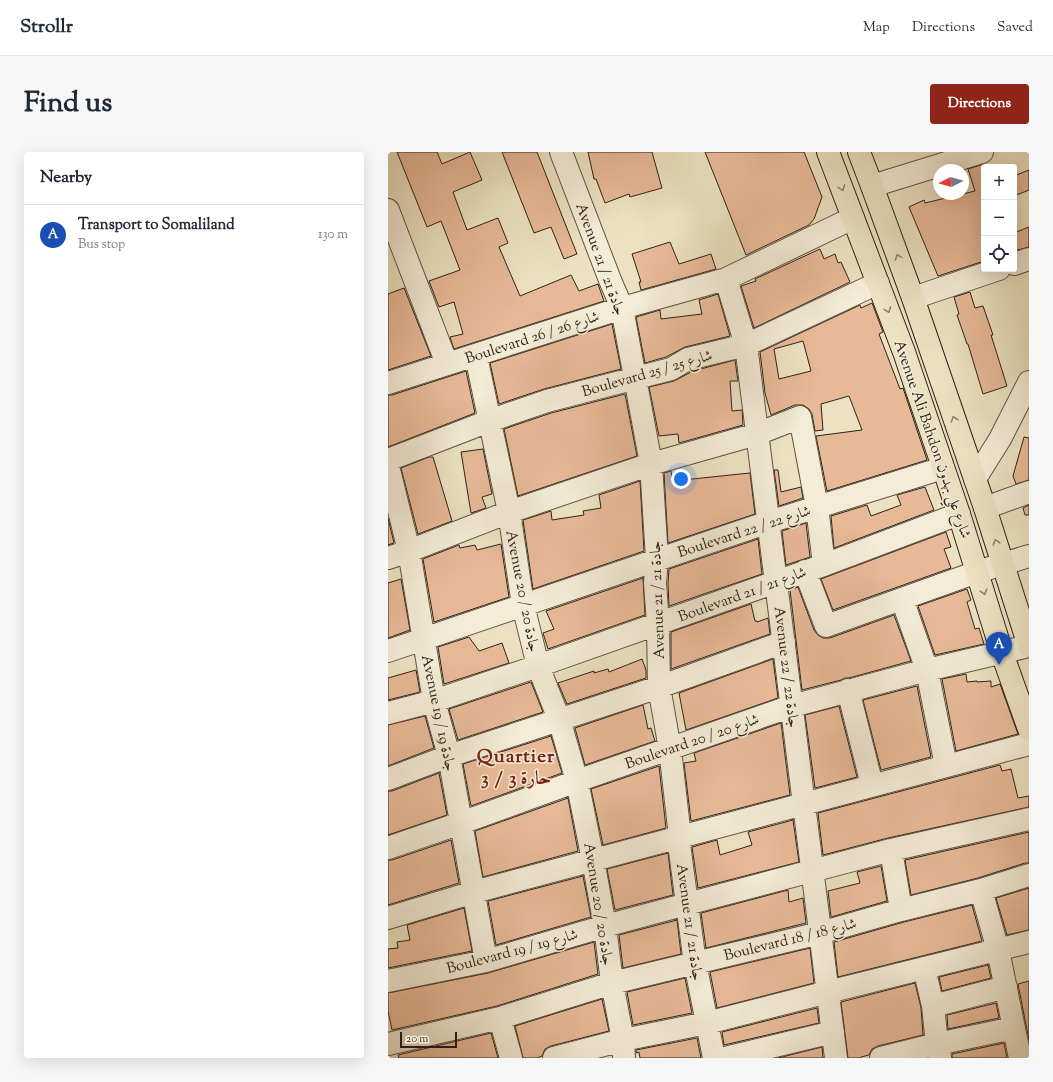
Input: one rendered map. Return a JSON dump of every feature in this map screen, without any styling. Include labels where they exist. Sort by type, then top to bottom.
[{"type":"main road","name":"Avenue Ali Bahdon شارع علي بهدون","points":[[828,152],[904,352],[977,572],[1002,653],[1029,729]]},
{"type":"main road","name":"Avenue Ali Bahdon شارع علي بهدون","points":[[859,152],[913,298],[1029,646]]},
{"type":"street","name":"Avenue 21 / جادة 21","points":[[561,152],[622,308],[651,464],[657,559],[655,584],[660,687],[670,749],[680,836],[679,844],[695,963],[714,1058]]},
{"type":"street","points":[[872,186],[982,152]]},
{"type":"street","points":[[388,210],[447,364]]},
{"type":"street","name":"Boulevard 26 / شارع 26","points":[[388,384],[622,308],[726,279],[853,218]]},
{"type":"street","points":[[1017,263],[1029,259]]},
{"type":"street","points":[[913,298],[990,272]]},
{"type":"street","name":"Avenue 22 / جادة 22","points":[[726,279],[746,345],[836,1058]]},
{"type":"street","name":"Boulevard 25 / شارع 25","points":[[388,460],[489,421],[547,401],[672,369],[688,359],[746,345],[878,283]]},
{"type":"street","name":"Avenue 20 / جادة 20","points":[[476,356],[509,512],[523,605],[538,666],[559,719],[577,781],[594,860],[623,1049]]},
{"type":"street","points":[[974,479],[1000,439],[1026,394]]},
{"type":"street","points":[[388,558],[509,512],[651,464],[757,434],[800,417],[817,507],[815,568],[826,626],[977,572],[1029,556]]},
{"type":"street","name":"Avenue 19 / جادة 19","points":[[388,466],[409,551],[434,701],[449,756],[486,961]]},
{"type":"street","name":"Boulevard 22 / شارع 22","points":[[388,651],[769,522],[943,468]]},
{"type":"street","points":[[984,508],[1029,492]]},
{"type":"street","name":"Boulevard 21 / شارع 21","points":[[388,713],[434,701],[538,666],[815,568],[958,514]]},
{"type":"street","points":[[902,599],[927,670],[946,766]]},
{"type":"street","points":[[388,779],[449,756],[660,687],[784,642]]},
{"type":"street","name":"Boulevard 20 / شارع 20","points":[[388,848],[792,706],[927,670],[1029,646]]},
{"type":"street","points":[[848,690],[872,785]]},
{"type":"street","points":[[388,918],[474,892],[680,836],[1029,744]]},
{"type":"street","name":"Boulevard 19 / شارع 19","points":[[388,981],[486,961],[605,926],[891,850],[1029,819]]},
{"type":"street","points":[[891,850],[901,910]]},
{"type":"street","name":"Boulevard 18 / شارع 18","points":[[388,1044],[500,1018],[612,983],[820,933],[980,890],[1029,875]]},
{"type":"street","points":[[980,890],[998,950],[1020,1058]]},
{"type":"street","points":[[554,1058],[623,1049],[707,1023],[1029,942]]},
{"type":"street","points":[[924,968],[933,1006],[939,1051]]},
{"type":"street","points":[[933,1006],[1006,986]]},
{"type":"street","points":[[500,1018],[511,1058]]},
{"type":"street","points":[[881,1058],[939,1051],[1014,1028]]},
{"type":"street","points":[[725,1058],[833,1032]]},
{"type":"building","points":[[397,152],[437,152],[442,164],[470,152],[482,180],[453,192],[467,230],[498,218],[508,243],[499,247],[520,296],[571,275],[579,291],[598,284],[604,301],[454,349],[450,337],[463,334],[454,302],[439,307],[429,281],[460,270],[441,221],[427,227]]},
{"type":"building","points":[[502,152],[537,152],[577,254],[564,259],[551,227],[534,233]]},
{"type":"building","points":[[588,152],[652,152],[662,188],[630,197],[629,194],[605,203],[596,179],[594,179]]},
{"type":"building","points":[[705,152],[804,152],[822,197],[814,219],[809,225],[746,255]]},
{"type":"building","points":[[981,165],[981,262],[938,276],[909,207],[924,200],[925,203],[938,200],[969,200],[969,192],[975,191],[969,169]]},
{"type":"building","points":[[1029,170],[1029,190],[1017,195],[1017,175]]},
{"type":"building","points":[[1029,227],[1029,247],[1017,250],[1017,232]]},
{"type":"building","points":[[670,242],[679,264],[711,254],[716,269],[641,290],[639,282],[641,282],[632,254]]},
{"type":"building","points":[[820,249],[824,259],[835,254],[838,263],[841,262],[850,282],[754,328],[741,286],[756,281],[755,279]]},
{"type":"building","points":[[404,288],[431,356],[388,370],[388,294]]},
{"type":"building","points":[[970,292],[975,308],[983,306],[993,335],[991,335],[1007,386],[983,394],[968,344],[957,315],[959,314],[954,297]]},
{"type":"building","points":[[718,294],[730,336],[685,347],[666,357],[645,363],[636,317],[660,310],[661,319],[702,314],[699,300]]},
{"type":"building","points":[[872,303],[883,332],[879,334],[900,389],[903,388],[927,460],[827,491],[816,436],[862,430],[849,396],[821,404],[823,430],[815,431],[812,414],[809,409],[803,405],[795,405],[771,415],[765,393],[760,352],[860,305],[861,308]],"holes":[[[803,341],[811,371],[779,379],[774,349]]]},
{"type":"building","points":[[612,324],[621,369],[544,389],[499,404],[490,363]]},
{"type":"building","points":[[735,360],[738,381],[730,381],[732,411],[742,410],[743,425],[679,443],[678,434],[659,436],[649,387],[674,381],[693,371]]},
{"type":"building","points":[[466,371],[475,413],[388,447],[388,395]]},
{"type":"building","points":[[625,394],[637,456],[518,496],[504,429],[551,413]]},
{"type":"building","points":[[1024,437],[1029,438],[1029,480],[1016,484],[1013,476]]},
{"type":"building","points":[[483,449],[492,494],[482,497],[486,508],[471,513],[461,452]]},
{"type":"building","points":[[429,457],[433,457],[452,521],[418,534],[401,468]]},
{"type":"building","points":[[774,470],[778,470],[781,492],[801,487],[803,498],[779,506]]},
{"type":"building","points":[[671,471],[673,481],[750,473],[755,514],[668,543],[664,473]]},
{"type":"building","points":[[640,481],[644,551],[533,589],[523,520],[551,511],[552,520],[584,515],[583,511],[601,508],[599,495]]},
{"type":"building","points":[[925,487],[934,510],[834,548],[831,516],[867,505],[871,516],[901,505],[897,495]]},
{"type":"building","points":[[1029,505],[1029,515],[1025,515],[1023,508]]},
{"type":"building","points":[[388,518],[394,543],[388,545]]},
{"type":"building","points":[[806,523],[810,557],[786,565],[782,531]]},
{"type":"building","points":[[946,532],[951,547],[944,549],[951,568],[833,610],[821,579]]},
{"type":"building","points":[[758,539],[762,574],[669,606],[669,569]]},
{"type":"building","points":[[501,544],[509,597],[434,622],[423,559],[459,545],[460,548],[475,545],[477,550]]},
{"type":"building","points":[[643,578],[645,615],[548,649],[543,633],[554,629],[546,611]]},
{"type":"building","points":[[401,579],[410,630],[388,638],[388,583]]},
{"type":"building","points":[[798,587],[814,630],[818,635],[823,638],[830,638],[894,615],[911,661],[802,690],[790,590]]},
{"type":"building","points":[[967,589],[971,600],[967,602],[975,629],[979,628],[984,644],[935,655],[918,606]]},
{"type":"building","points":[[751,604],[755,621],[757,622],[768,618],[770,634],[671,669],[671,632]]},
{"type":"building","points":[[469,637],[479,651],[502,643],[509,663],[444,684],[438,647]]},
{"type":"building","points":[[642,659],[646,670],[646,678],[567,704],[558,683],[594,671],[594,673],[608,669],[609,672]]},
{"type":"building","points":[[773,659],[778,698],[686,730],[679,693]]},
{"type":"building","points":[[416,670],[420,692],[388,700],[388,678]]},
{"type":"building","points":[[966,674],[967,682],[991,681],[991,687],[1000,684],[1018,734],[956,751],[942,679]]},
{"type":"building","points":[[531,682],[543,712],[458,740],[449,709]]},
{"type":"building","points":[[917,686],[931,757],[881,770],[863,700]]},
{"type":"building","points":[[643,705],[648,729],[651,728],[655,741],[585,765],[575,728]]},
{"type":"building","points":[[839,706],[857,777],[815,788],[805,715]]},
{"type":"building","points":[[425,716],[434,748],[388,766],[388,725]]},
{"type":"building","points":[[781,723],[790,795],[691,821],[684,763],[696,761],[694,753]]},
{"type":"building","points":[[551,736],[562,773],[471,806],[463,764]]},
{"type":"building","points":[[1000,765],[1002,771],[1011,769],[1018,798],[1029,796],[1029,807],[888,838],[823,855],[818,813]]},
{"type":"building","points":[[659,766],[666,828],[603,845],[591,789]]},
{"type":"building","points":[[439,773],[447,815],[388,835],[388,791],[392,791]]},
{"type":"building","points":[[568,798],[578,851],[483,877],[475,831]]},
{"type":"building","points":[[793,820],[799,862],[698,888],[692,847],[717,840],[720,855],[752,845],[748,832]]},
{"type":"building","points":[[1029,832],[1029,863],[911,895],[905,860]]},
{"type":"building","points":[[451,840],[459,883],[388,905],[388,860],[392,860]]},
{"type":"building","points":[[668,853],[673,895],[615,910],[607,869]]},
{"type":"building","points":[[881,866],[887,901],[831,917],[828,891],[860,883],[857,872]]},
{"type":"building","points":[[583,876],[591,917],[496,945],[488,901]]},
{"type":"building","points":[[1029,888],[1029,930],[1007,935],[996,898]]},
{"type":"building","points":[[788,890],[789,902],[803,898],[806,923],[706,948],[701,913]]},
{"type":"building","points":[[972,905],[982,941],[838,977],[834,942]]},
{"type":"building","points":[[464,908],[472,951],[388,968],[388,949],[398,948],[397,942],[410,940],[407,925]]},
{"type":"building","points":[[677,920],[681,954],[623,968],[619,935]]},
{"type":"building","points":[[594,942],[598,974],[497,1006],[392,1030],[388,1011],[388,993],[488,973]]},
{"type":"building","points":[[810,948],[814,983],[717,1008],[710,972]]},
{"type":"building","points":[[988,965],[991,978],[942,991],[939,977]]},
{"type":"building","points":[[685,978],[692,1013],[633,1025],[627,992]]},
{"type":"building","points":[[1029,981],[1029,1040],[1018,984]]},
{"type":"building","points":[[915,983],[921,1008],[923,1035],[878,1046],[872,1049],[869,1055],[861,1058],[848,1058],[841,1002]]},
{"type":"building","points":[[602,999],[609,1031],[551,1046],[545,1049],[542,1056],[537,1058],[523,1058],[515,1026]]},
{"type":"building","points":[[996,1003],[999,1018],[948,1029],[947,1015]]},
{"type":"building","points":[[817,1008],[819,1023],[724,1045],[722,1032]]},
{"type":"building","points":[[491,1033],[498,1058],[399,1058],[398,1055]]},
{"type":"building","points":[[697,1038],[701,1058],[640,1058],[639,1052],[636,1053],[636,1050]]},
{"type":"building","points":[[1004,1043],[1007,1058],[952,1058],[952,1054]]},
{"type":"building","points":[[822,1047],[823,1058],[778,1058]]},
{"type":"place","name":"Transport to Somaliland","points":[[999,665]]},
{"type":"district","name":"Quartier 3 / حارة 3","points":[[516,766]]}]
